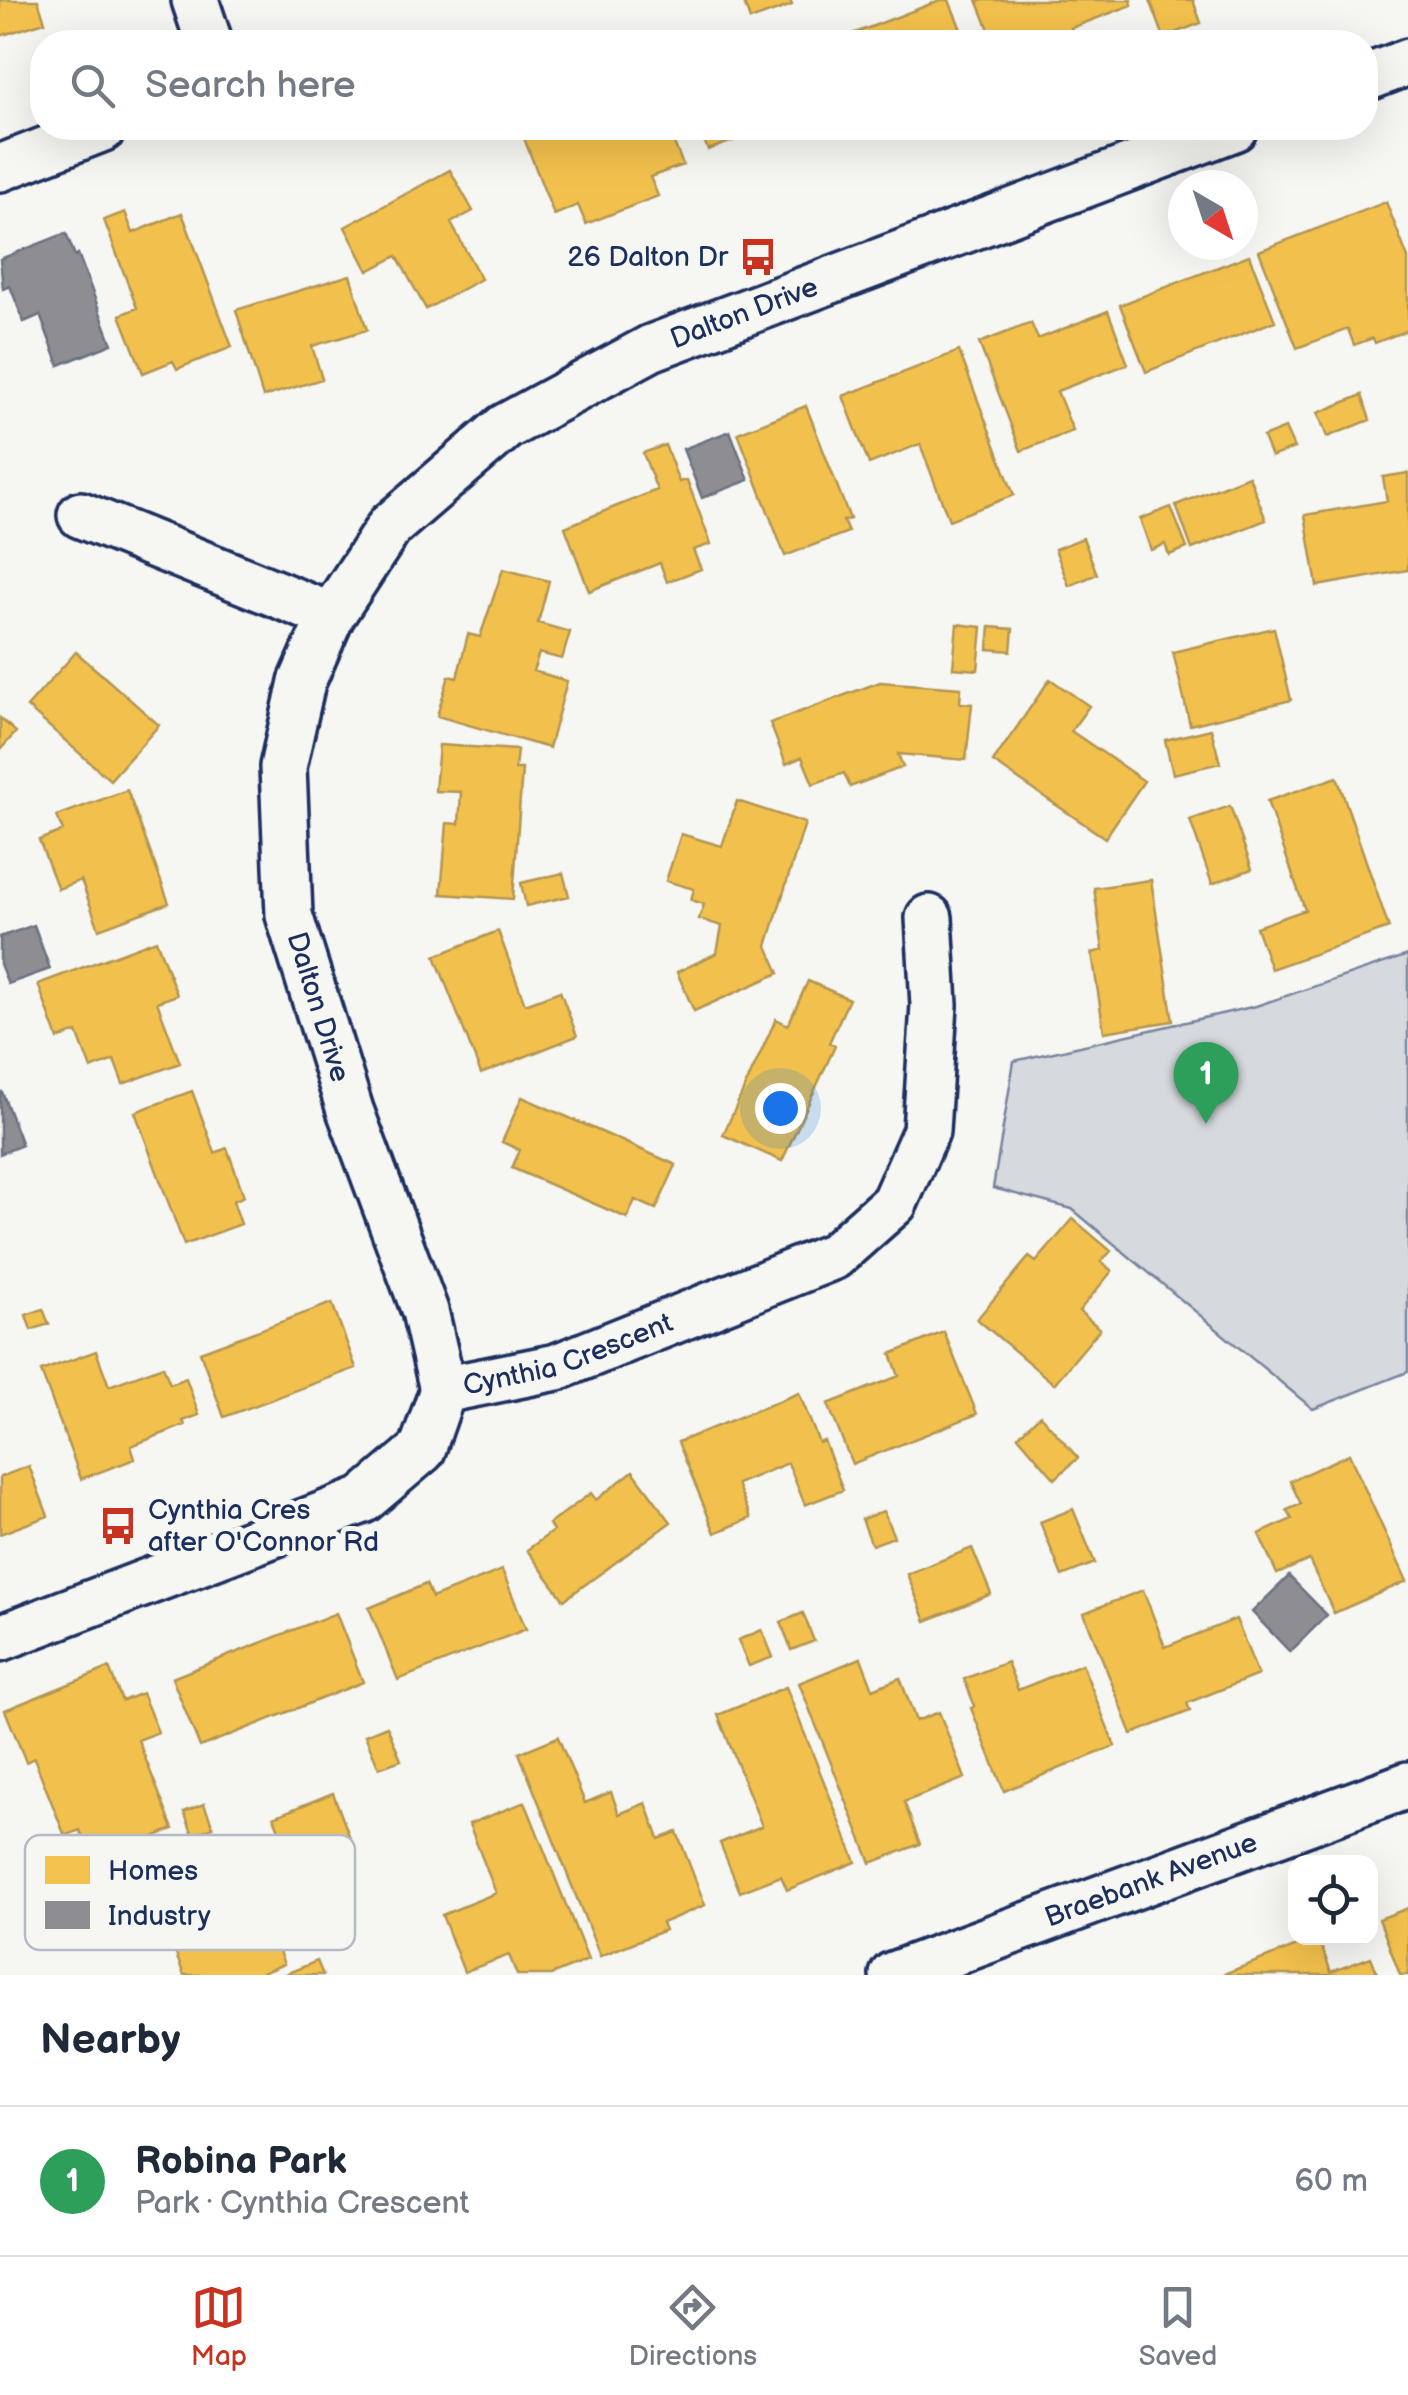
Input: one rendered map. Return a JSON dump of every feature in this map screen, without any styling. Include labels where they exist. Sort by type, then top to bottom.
[{"type":"street","points":[[195,0],[205,30]]},
{"type":"street","points":[[1378,73],[1408,62]]},
{"type":"street","points":[[0,168],[72,140]]},
{"type":"street","name":"Dalton Drive","points":[[442,1390],[424,1312],[350,1110],[289,915],[283,768],[302,682],[331,616],[390,526],[506,426],[651,348],[1202,140]]},
{"type":"street","points":[[81,515],[331,616]]},
{"type":"street","name":"Cynthia Crescent","points":[[0,1638],[363,1500],[422,1450],[442,1390],[557,1367],[834,1256],[894,1204],[926,1132],[934,1005],[929,918]]},
{"type":"street","name":"Braebank Avenue","points":[[893,1975],[1408,1785]]},
{"type":"shaded area","points":[[1408,955],[1408,1372],[1313,1409],[1072,1209],[993,1188],[1014,1061],[1256,1006]]},
{"type":"building: Homes","points":[[0,0],[38,0],[45,22],[0,36]]},
{"type":"building: Homes","points":[[743,0],[790,0],[792,5],[750,20]]},
{"type":"building: Homes","points":[[949,0],[961,30],[863,30]]},
{"type":"building: Homes","points":[[977,0],[1131,0],[1132,5],[1072,30],[989,30]]},
{"type":"building: Homes","points":[[1150,0],[1193,0],[1201,23],[1182,30],[1161,30]]},
{"type":"building: Homes","points":[[525,140],[673,140],[683,165],[650,177],[658,196],[586,224],[578,205],[554,215]]},
{"type":"building: Homes","points":[[704,140],[736,140],[708,150]]},
{"type":"building: Homes","points":[[450,170],[473,211],[451,223],[481,279],[426,309],[397,256],[368,271],[345,227]]},
{"type":"building: Homes","points":[[1386,202],[1408,258],[1408,330],[1375,343],[1373,338],[1354,345],[1348,329],[1297,348],[1259,251]]},
{"type":"building: Homes","points":[[125,212],[133,233],[182,213],[232,347],[177,369],[173,361],[143,373],[120,315],[137,308],[104,220]]},
{"type":"building: Homes","points":[[1236,260],[1251,260],[1275,321],[1146,372],[1120,305]]},
{"type":"building: Homes","points":[[350,275],[367,330],[312,346],[322,379],[263,397],[236,310]]},
{"type":"building: Homes","points":[[1108,311],[1128,364],[1057,391],[1073,431],[1021,451],[979,343],[1031,323],[1038,339]]},
{"type":"building: Homes","points":[[959,351],[1014,495],[949,520],[920,444],[869,464],[843,396]]},
{"type":"building: Homes","points":[[1362,395],[1370,420],[1327,437],[1318,413]]},
{"type":"building: Homes","points":[[806,406],[850,519],[843,521],[848,532],[785,556],[738,433]]},
{"type":"building: Homes","points":[[1285,428],[1294,448],[1271,457],[1263,437]]},
{"type":"building: Homes","points":[[665,445],[679,482],[687,480],[711,544],[693,550],[701,569],[667,582],[660,563],[589,591],[565,527],[657,490],[643,453]]},
{"type":"building: Homes","points":[[1408,473],[1408,570],[1317,586],[1305,515],[1387,501],[1383,477]]},
{"type":"building: Homes","points":[[1249,476],[1266,520],[1192,549],[1176,505]]},
{"type":"building: Homes","points":[[1171,507],[1187,548],[1169,555],[1165,544],[1151,550],[1140,519]]},
{"type":"building: Homes","points":[[1083,538],[1097,574],[1069,586],[1055,549]]},
{"type":"building: Homes","points":[[503,569],[549,581],[538,623],[570,632],[562,659],[539,653],[533,671],[567,681],[549,748],[437,716],[449,676],[457,678],[468,634],[480,637]]},
{"type":"building: Homes","points":[[957,624],[982,627],[978,670],[953,668]]},
{"type":"building: Homes","points":[[990,627],[1013,629],[1011,651],[988,649]]},
{"type":"building: Homes","points":[[1274,628],[1291,700],[1190,725],[1173,652]]},
{"type":"building: Homes","points":[[76,652],[159,725],[110,780],[27,707]]},
{"type":"building: Homes","points":[[1050,679],[1089,706],[1071,731],[1144,781],[1105,838],[993,762]]},
{"type":"building: Homes","points":[[880,682],[961,688],[960,703],[972,704],[966,760],[898,754],[903,767],[850,787],[844,773],[813,784],[802,757],[786,764],[770,723]]},
{"type":"building: Homes","points":[[0,718],[16,732],[0,750]]},
{"type":"building: Homes","points":[[1211,729],[1220,763],[1173,774],[1165,740]]},
{"type":"building: Homes","points":[[439,745],[517,750],[515,769],[522,769],[513,899],[441,894],[447,823],[459,824],[461,792],[435,791]]},
{"type":"building: Homes","points":[[1337,777],[1389,928],[1271,969],[1256,927],[1305,910],[1267,801]]},
{"type":"building: Homes","points":[[127,790],[169,903],[99,929],[81,880],[58,889],[39,840],[63,831],[57,816]]},
{"type":"building: Homes","points":[[737,801],[805,823],[767,946],[779,973],[694,1011],[677,972],[717,953],[722,926],[699,919],[704,904],[691,900],[694,889],[666,881],[681,834],[722,846]]},
{"type":"building: Homes","points":[[1230,806],[1252,869],[1212,884],[1190,820]]},
{"type":"building: Homes","points":[[563,873],[569,896],[526,906],[521,883]]},
{"type":"building: Homes","points":[[1151,880],[1173,1021],[1104,1032],[1092,953],[1103,950],[1094,888]]},
{"type":"building: Homes","points":[[498,931],[525,1004],[560,991],[577,1036],[481,1074],[435,956]]},
{"type":"building: Homes","points":[[156,940],[177,995],[157,1002],[180,1063],[123,1084],[114,1060],[91,1069],[77,1032],[58,1039],[38,984]]},
{"type":"building: Homes","points":[[808,981],[849,999],[829,1043],[835,1046],[782,1161],[723,1135],[776,1019],[788,1025]]},
{"type":"building: Homes","points":[[192,1091],[215,1153],[227,1148],[244,1196],[233,1201],[241,1224],[184,1245],[135,1112]]},
{"type":"building: Homes","points":[[522,1097],[676,1165],[656,1209],[635,1200],[627,1218],[512,1168],[520,1150],[502,1142]]},
{"type":"building: Homes","points":[[1073,1219],[1111,1251],[1101,1262],[1112,1271],[1079,1311],[1100,1329],[1054,1384],[977,1319],[1029,1257],[1036,1262]]},
{"type":"building: Homes","points":[[332,1303],[356,1368],[224,1417],[200,1352]]},
{"type":"building: Homes","points":[[43,1309],[49,1324],[31,1330],[26,1315]]},
{"type":"building: Homes","points":[[944,1332],[977,1414],[852,1464],[828,1404],[899,1376],[891,1354]]},
{"type":"building: Homes","points":[[96,1351],[109,1386],[163,1366],[170,1384],[186,1378],[199,1415],[183,1421],[185,1425],[131,1446],[135,1459],[81,1479],[41,1371]]},
{"type":"building: Homes","points":[[799,1393],[843,1490],[805,1505],[788,1463],[737,1484],[751,1518],[715,1533],[678,1442]]},
{"type":"building: Homes","points":[[1040,1415],[1078,1458],[1055,1479],[1018,1436]]},
{"type":"building: Homes","points":[[1349,1454],[1407,1581],[1334,1613],[1309,1560],[1277,1574],[1259,1534],[1292,1519],[1287,1510],[1301,1504],[1290,1481]]},
{"type":"building: Homes","points":[[29,1466],[48,1516],[0,1534],[0,1477]]},
{"type":"building: Homes","points":[[633,1471],[671,1522],[564,1600],[527,1550],[553,1531],[549,1524],[591,1493],[596,1500]]},
{"type":"building: Homes","points":[[1073,1509],[1095,1563],[1062,1576],[1040,1522]]},
{"type":"building: Homes","points":[[883,1511],[894,1537],[872,1545],[862,1519]]},
{"type":"building: Homes","points":[[972,1548],[991,1594],[926,1621],[907,1574]]},
{"type":"building: Homes","points":[[502,1570],[526,1629],[398,1680],[369,1608],[426,1584],[432,1598]]},
{"type":"building: Homes","points":[[1143,1590],[1165,1647],[1236,1619],[1258,1675],[1187,1703],[1190,1711],[1132,1734],[1084,1613]]},
{"type":"building: Homes","points":[[336,1613],[363,1682],[200,1747],[172,1678]]},
{"type":"building: Homes","points":[[803,1613],[814,1641],[791,1650],[781,1622]]},
{"type":"building: Homes","points":[[762,1630],[773,1657],[749,1666],[738,1640]]},
{"type":"building: Homes","points":[[861,1658],[873,1689],[900,1678],[916,1721],[939,1712],[965,1778],[904,1802],[920,1844],[871,1863],[799,1683]]},
{"type":"building: Homes","points":[[1007,1662],[1018,1690],[1082,1664],[1115,1746],[1004,1791],[971,1708],[975,1706],[964,1679]]},
{"type":"building: Homes","points":[[109,1668],[122,1701],[142,1693],[158,1732],[138,1740],[173,1829],[158,1835],[82,1835],[80,1830],[65,1835],[34,1758],[26,1762],[5,1710]]},
{"type":"building: Homes","points":[[786,1687],[856,1862],[787,1890],[781,1876],[740,1892],[720,1843],[762,1826],[718,1715]]},
{"type":"building: Homes","points":[[387,1726],[401,1760],[379,1768],[365,1735]]},
{"type":"building: Homes","points":[[558,1737],[585,1803],[611,1792],[619,1814],[646,1803],[659,1839],[677,1832],[705,1905],[662,1923],[665,1930],[600,1956],[519,1753]]},
{"type":"building: Homes","points":[[333,1793],[349,1835],[281,1835],[274,1817]]},
{"type":"building: Homes","points":[[525,1802],[588,1960],[551,1975],[517,1975],[509,1955],[464,1972],[442,1915],[496,1893],[469,1824]]},
{"type":"building: Homes","points":[[204,1804],[213,1827],[193,1835],[184,1812]]},
{"type":"building: Homes","points":[[1408,1908],[1408,1975],[1400,1975],[1379,1919]]},
{"type":"building: Homes","points":[[1300,1945],[1321,1945],[1331,1972],[1371,1957],[1378,1975],[1221,1975]]},
{"type":"building: Homes","points":[[174,1950],[278,1950],[284,1964],[257,1975],[184,1975]]},
{"type":"building: Homes","points":[[317,1961],[323,1975],[283,1975]]},
{"type":"building: Industry","points":[[66,233],[75,256],[78,254],[112,344],[59,365],[40,315],[24,322],[10,286],[3,289],[0,259]]},
{"type":"building: Industry","points":[[730,431],[749,480],[702,498],[683,449]]},
{"type":"building: Industry","points":[[34,925],[50,969],[8,984],[0,964],[0,937]]},
{"type":"building: Industry","points":[[0,1093],[22,1145],[0,1154]]},
{"type":"building: Industry","points":[[1289,1576],[1327,1615],[1290,1652],[1252,1612]]},
{"type":"place","name":"26 Dalton Dr","points":[[758,257]]},
{"type":"place","name":"Robina Park","points":[[1206,1124]]},
{"type":"place","name":"Cynthia Cres after O'Connor Rd","points":[[118,1526]]}]
